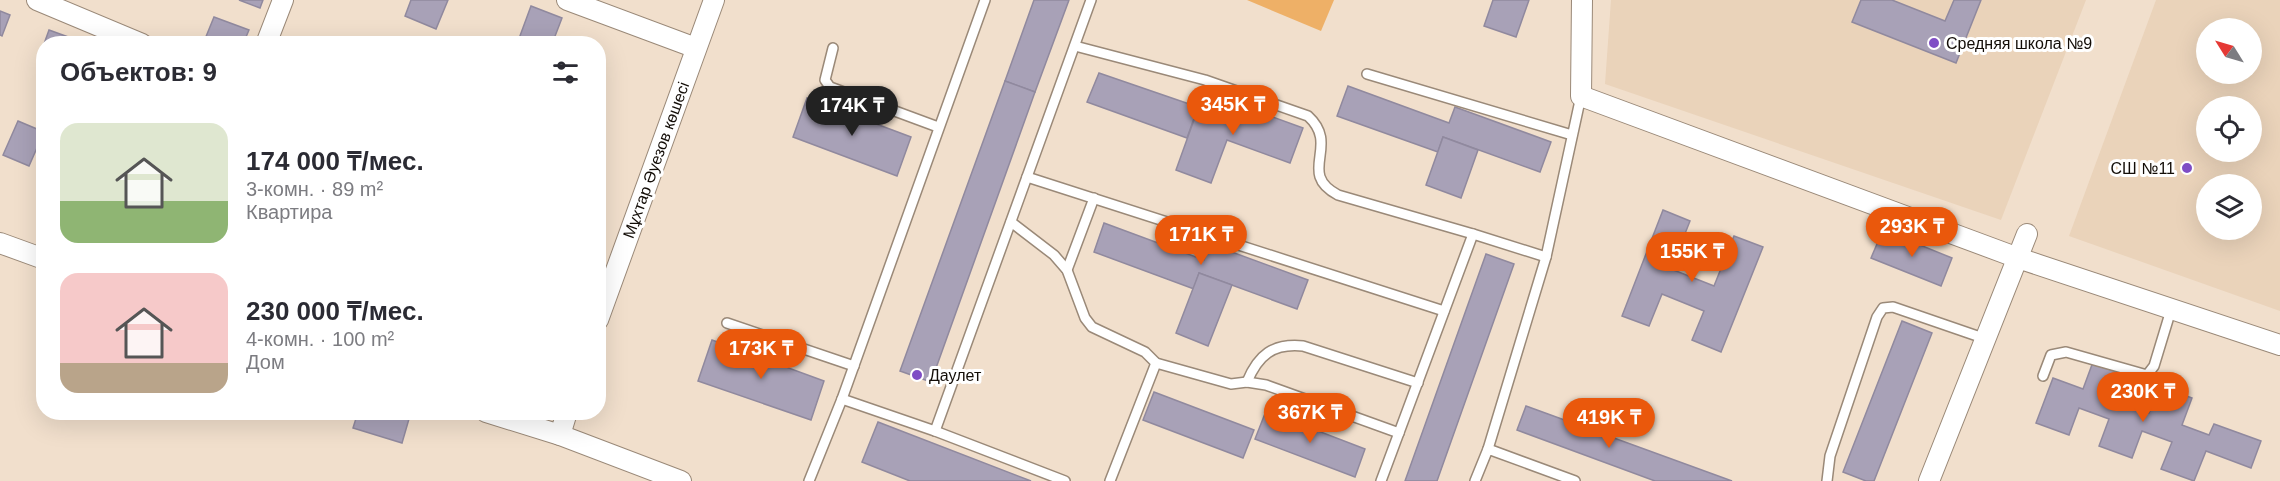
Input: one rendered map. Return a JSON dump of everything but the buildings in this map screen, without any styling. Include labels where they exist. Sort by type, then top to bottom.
[{"type":"street","points":[[37,0],[123,36]]},
{"type":"street","points":[[269,36],[283,0]]},
{"type":"street","points":[[567,0],[696,48]]},
{"type":"street","name":"Мұхтар Әуезов көшесі","points":[[606,298],[714,0]]},
{"type":"street","points":[[1582,0],[1581,96],[2018,258],[2280,345]]},
{"type":"street","points":[[1929,481],[2027,234]]},
{"type":"street","points":[[0,243],[36,256]]},
{"type":"street","points":[[512,420],[560,435],[681,481]]},
{"type":"street","points":[[560,435],[565,420]]},
{"type":"lane","points":[[809,481],[842,399],[985,0]]},
{"type":"lane","points":[[935,430],[1091,0]]},
{"type":"lane","points":[[1075,46],[1204,80],[1308,116],[1320,130],[1322,140],[1318,174],[1323,185],[1330,191],[1546,257]]},
{"type":"lane","points":[[833,48],[825,80],[830,87],[939,127]]},
{"type":"lane","points":[[1367,74],[1572,135]]},
{"type":"lane","points":[[1475,481],[1488,449],[1546,257],[1581,96]]},
{"type":"lane","points":[[1027,177],[1444,311]]},
{"type":"lane","points":[[1067,270],[1094,198]]},
{"type":"lane","points":[[1011,222],[1054,255],[1067,270],[1085,318],[1092,327],[1146,352],[1156,363],[1231,384],[1247,382],[1266,385],[1399,433]]},
{"type":"lane","points":[[1381,481],[1473,234]]},
{"type":"lane","points":[[1827,481],[1830,456],[1877,317],[1883,308],[1893,307],[1986,339]]},
{"type":"lane","points":[[2043,376],[2051,355],[2066,352],[2146,375],[2154,366],[2171,310]]},
{"type":"lane","points":[[727,323],[854,366]]},
{"type":"lane","points":[[1247,382],[1254,365],[1261,358],[1281,346],[1292,345],[1304,346],[1418,383]]},
{"type":"lane","points":[[1110,481],[1156,363]]},
{"type":"lane","points":[[842,399],[935,430],[1065,481]]},
{"type":"lane","points":[[1488,449],[1575,481]]},
{"type":"shaded area","points":[[1247,0],[1334,0],[1321,31]]},
{"type":"shaded area","points":[[1611,0],[2086,0],[2001,220],[1605,84]]},
{"type":"shaded area","name":"СШ №11","points":[[2156,0],[2280,0],[2280,311],[2069,236]]},
{"type":"place","name":"Средняя школа №9","points":[[1934,43]]},
{"type":"place","name":"СШ №11","points":[[2187,168]]},
{"type":"place","name":"Даулет","points":[[917,375]]}]
